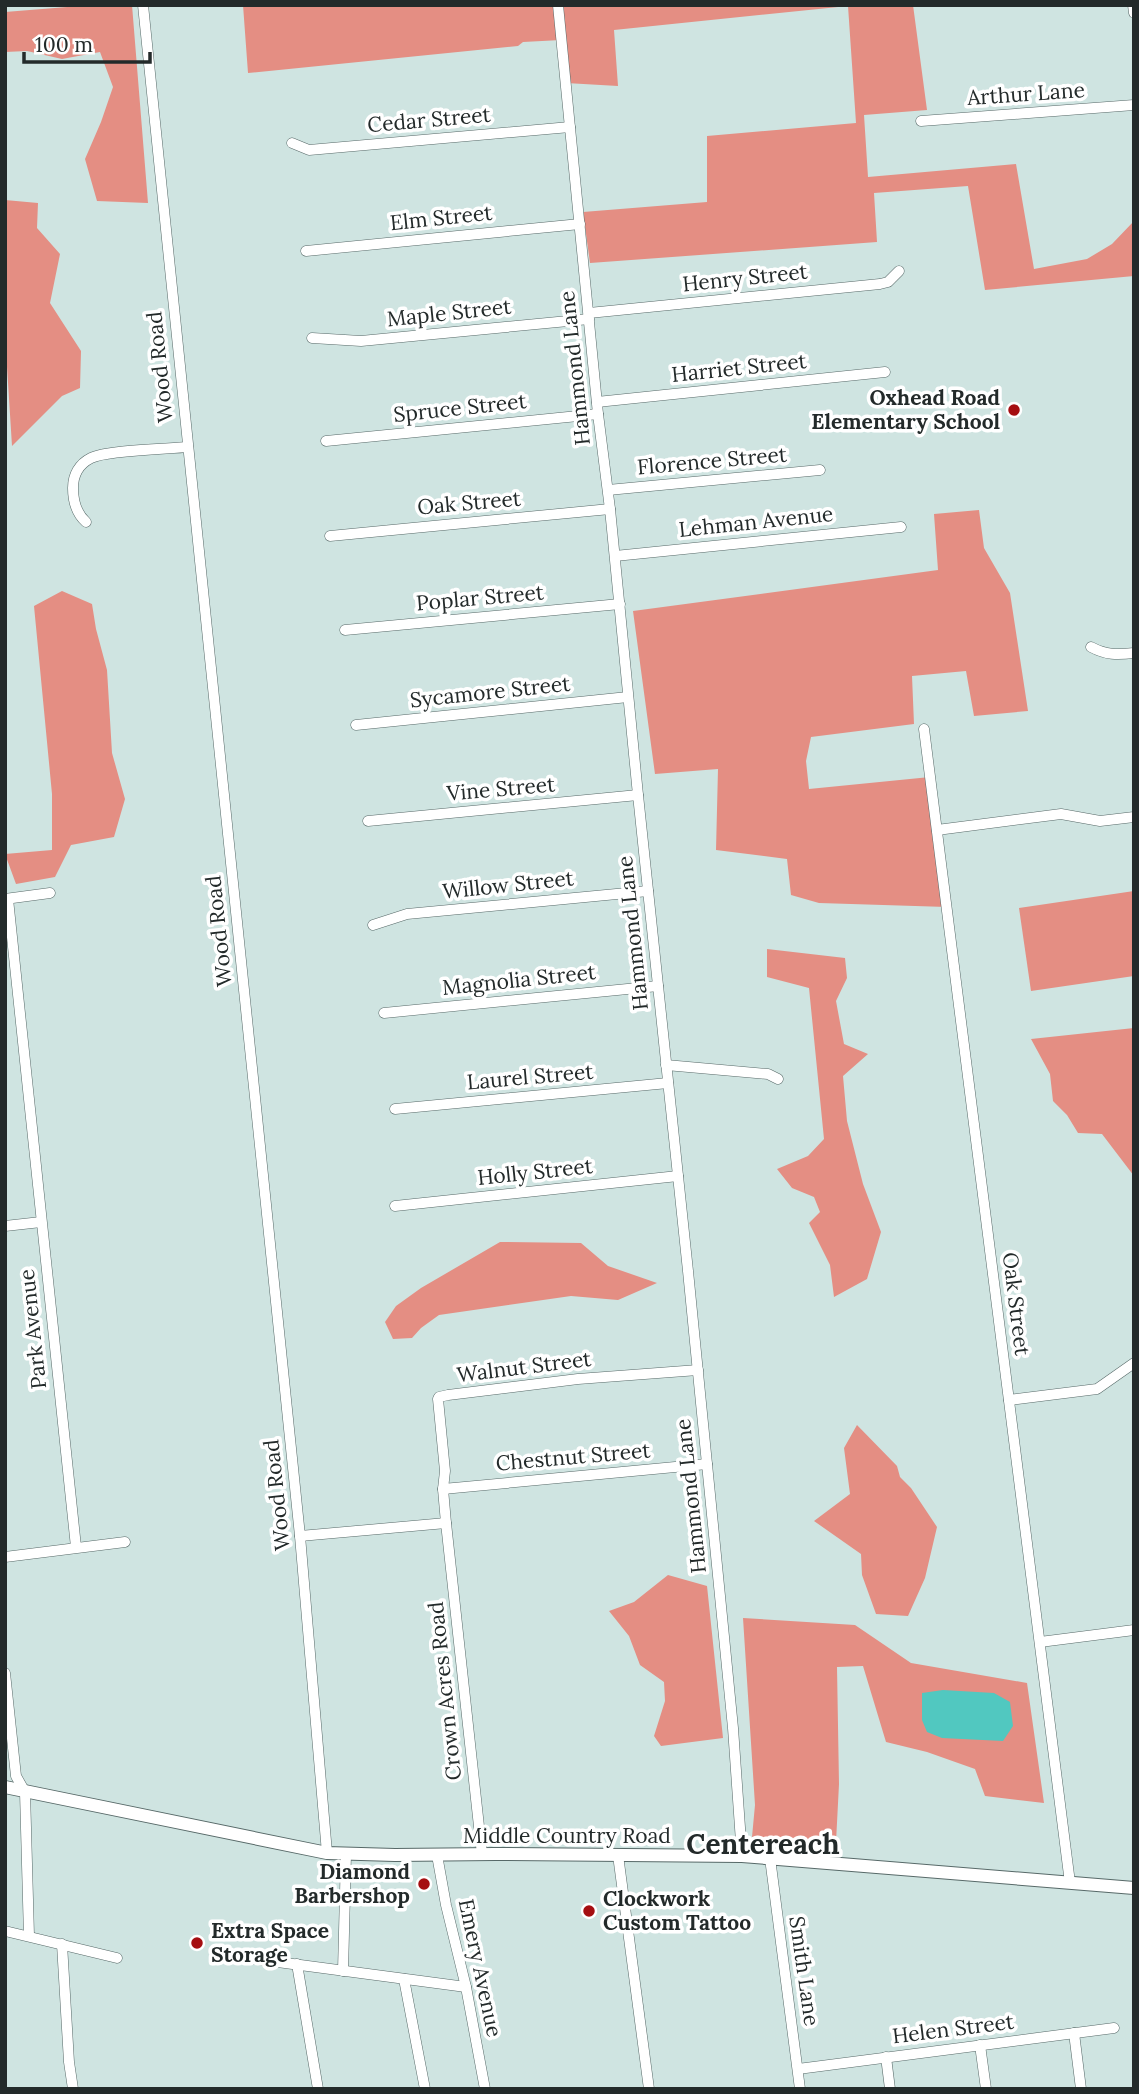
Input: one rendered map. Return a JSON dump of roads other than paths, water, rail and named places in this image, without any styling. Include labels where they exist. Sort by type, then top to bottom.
[{"type":"main road","name":"Middle Country Road","points":[[5,1787],[327,1853],[742,1856],[1134,1888]]},
{"type":"street","name":"Wood Road","points":[[143,5],[300,1536],[327,1853]]},
{"type":"street","name":"Hammond Lane","points":[[558,5],[698,1370],[733,1728],[742,1856]]},
{"type":"street","points":[[1133,5],[1134,13]]},
{"type":"street","name":"Arthur Lane","points":[[920,121],[1134,105]]},
{"type":"street","name":"Cedar Street","points":[[292,143],[309,150],[570,127]]},
{"type":"street","name":"Elm Street","points":[[306,251],[580,224]]},
{"type":"street","name":"Henry Street","points":[[589,316],[880,284],[888,282],[899,271]]},
{"type":"street","name":"Maple Street","points":[[312,338],[361,341],[589,316]]},
{"type":"street","name":"Harriet Street","points":[[597,402],[885,372]]},
{"type":"street","name":"Spruce Street","points":[[326,441],[598,414]]},
{"type":"street","points":[[86,522],[77,513],[73,489],[76,471],[81,464],[98,455],[188,447]]},
{"type":"street","name":"Florence Street","points":[[608,490],[820,470]]},
{"type":"street","name":"Oak Street","points":[[330,536],[610,509]]},
{"type":"street","name":"Lehman Avenue","points":[[615,556],[901,527]]},
{"type":"street","name":"Poplar Street","points":[[345,630],[620,604]]},
{"type":"street","points":[[1091,647],[1114,655],[1134,653]]},
{"type":"street","name":"Sycamore Street","points":[[356,724],[628,697]]},
{"type":"street","name":"Oak Street","points":[[924,729],[1070,1883]]},
{"type":"street","name":"Vine Street","points":[[368,821],[638,796]]},
{"type":"street","points":[[937,830],[1061,814],[1100,821],[1134,817]]},
{"type":"street","name":"Willow Street","points":[[373,925],[407,914],[648,891]]},
{"type":"street","points":[[7,899],[50,893]]},
{"type":"street","name":"Park Avenue","points":[[7,899],[76,1547]]},
{"type":"street","name":"Magnolia Street","points":[[384,1013],[658,986]]},
{"type":"street","points":[[666,1065],[768,1074],[778,1079]]},
{"type":"street","name":"Laurel Street","points":[[395,1109],[668,1083]]},
{"type":"street","name":"Holly Street","points":[[396,1206],[678,1176]]},
{"type":"street","points":[[5,1226],[41,1222]]},
{"type":"street","points":[[1009,1401],[1097,1389],[1134,1363]]},
{"type":"street","name":"Walnut Street","points":[[446,1523],[439,1397],[578,1379],[698,1370]]},
{"type":"street","name":"Chestnut Street","points":[[443,1489],[707,1464]]},
{"type":"street","points":[[300,1536],[446,1523]]},
{"type":"street","name":"Crown Acres Road","points":[[446,1523],[482,1854]]},
{"type":"street","points":[[5,1557],[125,1542]]},
{"type":"street","points":[[1040,1642],[1134,1630]]},
{"type":"street","points":[[5,1673],[16,1776],[25,1792],[29,1936]]},
{"type":"street","points":[[343,1970],[346,1854]]},
{"type":"street","name":"Emery Avenue","points":[[437,1855],[446,1905],[467,1987],[485,2089]]},
{"type":"street","points":[[618,1855],[649,2089]]},
{"type":"street","name":"Smith Lane","points":[[770,1858],[800,2089]]},
{"type":"street","points":[[5,1931],[117,1958]]},
{"type":"street","points":[[62,1944],[69,2062],[74,2089]]},
{"type":"street","points":[[255,1959],[467,1987]]},
{"type":"street","points":[[297,1964],[318,2089]]},
{"type":"street","points":[[404,1979],[425,2089]]},
{"type":"street","name":"Helen Street","points":[[798,2069],[1114,2028]]},
{"type":"street","points":[[1074,2033],[1081,2089]]},
{"type":"street","points":[[980,2045],[986,2089]]},
{"type":"street","points":[[886,2057],[890,2089]]},
{"type":"water","points":[[943,1690],[994,1693],[1010,1702],[1013,1726],[1003,1741],[942,1738],[927,1732],[922,1720],[922,1693]]},
{"type":"place","name":"Oxhead Road Elementary School","points":[[1014,410]]},
{"type":"place","name":"Diamond Barbershop","points":[[424,1884]]},
{"type":"place","name":"Clockwork Custom Tattoo","points":[[589,1911]]},
{"type":"place","name":"Extra Space Storage","points":[[197,1943]]},
{"type":"district","name":"Centereach","points":[[763,1844]]}]
